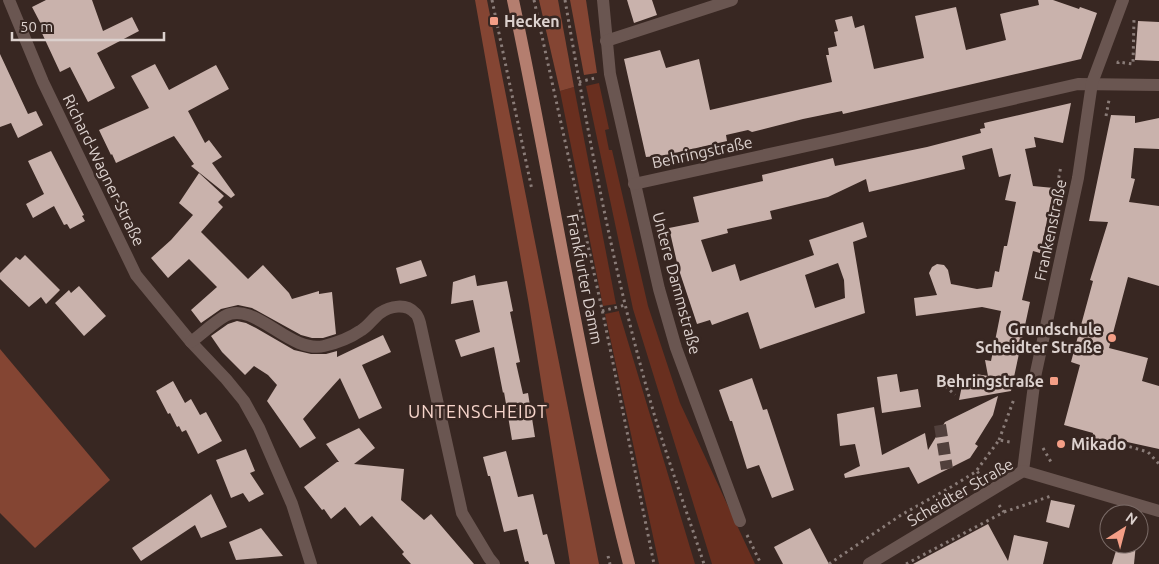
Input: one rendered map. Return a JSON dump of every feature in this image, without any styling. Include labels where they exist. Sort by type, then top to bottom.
[{"type":"main road","name":"Frankfurter Damm","points":[[514,0],[576,324],[617,518],[629,564]]},
{"type":"street","name":"Richard-Wagner-Straße","points":[[9,0],[43,82],[136,275],[191,342],[244,400],[259,428],[292,504],[312,564]]},
{"type":"street","name":"Untere Dammstraße","points":[[603,0],[610,74],[659,290],[676,348],[740,521]]},
{"type":"street","points":[[606,41],[732,0]]},
{"type":"street","name":"Frankenstraße","points":[[1023,471],[1035,377],[1078,178],[1092,83],[1123,0]]},
{"type":"street","name":"Behringstraße","points":[[634,184],[1078,84],[1159,85]]},
{"type":"street","points":[[191,342],[225,316],[235,313],[250,316],[291,340],[306,346],[322,346],[361,331],[380,313],[395,307],[407,307],[416,313],[420,323],[462,513],[488,558],[494,564]]},
{"type":"street","name":"Scheidter Straße","points":[[869,564],[1023,471],[1159,511]]},
{"type":"path","points":[[534,0],[602,311],[654,564]]},
{"type":"path","points":[[564,0],[603,205],[625,305],[655,417],[704,564]]},
{"type":"path","points":[[1133,64],[1134,18]]},
{"type":"path","points":[[602,311],[625,305]]},
{"type":"path","points":[[936,377],[955,394]]},
{"type":"path","points":[[977,471],[1000,440],[1043,447]]},
{"type":"path","points":[[1117,443],[1148,452],[1159,464]]},
{"type":"path","points":[[1004,512],[1053,496]]},
{"type":"path","points":[[740,521],[761,564]]},
{"type":"shaded area","points":[[475,0],[487,0],[599,564],[570,564],[529,305]]},
{"type":"shaded area","points":[[539,0],[558,0],[574,87],[560,91]]},
{"type":"shaded area","points":[[570,0],[586,0],[597,73],[584,75]]},
{"type":"shaded area","points":[[599,83],[609,129],[605,130],[609,150],[612,150],[648,306],[680,403],[755,564],[712,564],[633,309],[586,86]]},
{"type":"shaded area","points":[[574,87],[616,304],[603,306],[560,91]]},
{"type":"shaded area","points":[[619,311],[695,564],[659,564],[605,314]]},
{"type":"shaded area","points":[[0,349],[110,480],[35,548],[0,513]]},
{"type":"building","points":[[46,0],[92,0],[103,31],[132,17],[139,31],[97,53],[115,88],[88,102],[70,67],[60,72],[40,29],[43,28],[32,7]]},
{"type":"building","points":[[627,0],[652,0],[657,15],[634,23]]},
{"type":"building","points":[[1038,0],[1053,0],[1097,13],[1081,59],[843,114],[842,111],[752,132],[748,130],[726,135],[727,141],[666,155],[646,157],[624,59],[660,50],[666,68],[699,59],[710,110],[832,82],[826,55],[829,55],[828,48],[837,46],[834,32],[838,31],[835,20],[852,16],[855,28],[864,25],[874,69],[924,58],[915,16],[956,7],[966,50],[1006,40],[1000,14],[1039,5]]},
{"type":"building","points":[[1138,21],[1159,22],[1159,61],[1135,60]]},
{"type":"building","points":[[0,54],[28,114],[36,111],[43,125],[18,138],[11,123],[0,127]]},
{"type":"building","points":[[155,64],[169,90],[216,65],[229,89],[188,111],[205,143],[209,140],[222,157],[212,163],[235,195],[231,198],[191,166],[194,164],[174,136],[116,163],[111,155],[99,130],[149,108],[131,76]]},
{"type":"building","points":[[1071,103],[1063,143],[1034,137],[1036,147],[1025,149],[1033,186],[1054,188],[1040,253],[1033,251],[1022,300],[1030,302],[1011,391],[959,400],[963,381],[975,383],[976,374],[988,376],[985,360],[991,361],[1001,311],[982,307],[916,316],[914,298],[937,295],[929,273],[932,267],[937,264],[944,265],[948,270],[951,284],[977,289],[992,287],[995,271],[999,272],[1004,246],[1007,246],[1016,202],[1005,200],[1011,174],[999,177],[992,148],[962,156],[965,169],[869,192],[866,179],[828,197],[770,211],[772,219],[727,229],[728,233],[701,240],[712,272],[735,264],[740,281],[814,255],[809,240],[863,222],[867,237],[853,242],[865,313],[760,349],[748,312],[712,325],[710,320],[697,324],[678,267],[669,228],[699,222],[693,197],[763,181],[762,175],[833,158],[835,166],[927,147],[981,133],[980,129],[985,128],[984,123]],"holes":[[[838,263],[844,280],[845,298],[815,308],[805,275]]]},
{"type":"building","points":[[1111,115],[1135,116],[1135,123],[1159,118],[1159,149],[1134,148],[1131,178],[1135,179],[1129,202],[1159,206],[1159,286],[1128,277],[1109,348],[1148,358],[1142,381],[1159,386],[1159,449],[1118,440],[1116,446],[1092,439],[1093,433],[1064,425],[1080,365],[1071,362],[1093,281],[1090,280],[1108,222],[1089,221]]},
{"type":"building","points":[[51,151],[84,215],[82,216],[85,221],[70,229],[67,224],[64,225],[54,206],[33,218],[26,204],[44,194],[28,161]]},
{"type":"building","points":[[199,173],[224,196],[218,202],[223,207],[201,232],[248,279],[263,265],[289,293],[292,299],[319,291],[319,294],[332,292],[336,334],[323,338],[301,335],[252,308],[238,305],[221,309],[201,323],[191,310],[217,287],[189,259],[168,278],[151,258],[171,240],[193,215],[179,203]]},
{"type":"building","points":[[25,255],[60,290],[46,304],[41,297],[29,307],[0,279],[0,273],[16,257],[20,260]]},
{"type":"building","points":[[421,260],[427,276],[400,284],[396,268]]},
{"type":"building","points":[[475,275],[477,286],[507,281],[513,311],[510,312],[520,362],[516,363],[523,394],[528,393],[535,437],[512,440],[494,347],[461,357],[455,340],[480,332],[473,300],[451,304],[453,282]]},
{"type":"building","points":[[79,286],[106,316],[84,336],[55,303],[69,290],[71,293]]},
{"type":"building","points":[[237,321],[256,328],[294,350],[311,354],[326,354],[337,351],[337,357],[383,335],[391,352],[362,365],[382,408],[359,419],[340,378],[303,419],[316,438],[300,448],[267,401],[277,385],[268,375],[254,366],[245,375],[222,352],[211,336],[228,324]]},
{"type":"building","points":[[897,374],[900,392],[918,389],[921,407],[882,413],[877,377]]},
{"type":"building","points":[[752,378],[763,410],[767,409],[794,490],[772,498],[759,465],[747,469],[732,421],[730,421],[719,390]]},
{"type":"building","points":[[173,381],[185,403],[191,399],[200,415],[206,412],[222,441],[198,454],[186,430],[182,432],[179,426],[177,427],[156,391]]},
{"type":"building","points":[[998,396],[993,415],[975,444],[978,446],[970,458],[918,484],[909,467],[845,478],[844,474],[860,466],[855,444],[840,446],[837,414],[874,407],[882,455],[925,433],[928,450],[945,422]]},
{"type":"building","points":[[359,428],[375,448],[354,464],[404,469],[401,500],[424,520],[431,514],[474,564],[411,564],[402,554],[404,552],[372,516],[360,526],[345,507],[331,519],[324,509],[322,510],[304,487],[339,462],[326,444]]},
{"type":"building","points":[[246,449],[255,471],[250,473],[264,494],[249,502],[243,493],[231,498],[216,460]]},
{"type":"building","points":[[506,451],[518,497],[533,494],[543,535],[547,534],[555,564],[529,564],[528,561],[525,562],[517,529],[504,532],[490,476],[488,476],[483,457]]},
{"type":"building","points":[[211,494],[227,527],[201,538],[195,525],[141,561],[132,548]]},
{"type":"building","points":[[1051,500],[1075,505],[1069,528],[1046,522]]},
{"type":"building","points":[[988,524],[1008,561],[1014,535],[1048,542],[1043,564],[913,564]]},
{"type":"building","points":[[261,528],[283,556],[236,560],[229,542]]},
{"type":"building","points":[[810,528],[829,564],[783,564],[774,547]]},
{"type":"building","points":[[1115,554],[1135,554],[1134,564],[1112,564]]},
{"type":"tunnel","points":[[940,425],[947,469]]},
{"type":"place","name":"Hecken","points":[[494,21]]},
{"type":"place","name":"Grundschule Scheidter Straße","points":[[1112,338]]},
{"type":"place","name":"Behringstraße","points":[[1054,381]]},
{"type":"place","name":"Mikado","points":[[1061,444]]},
{"type":"district","name":"UNTENSCHEIDT","points":[[478,412]]}]
